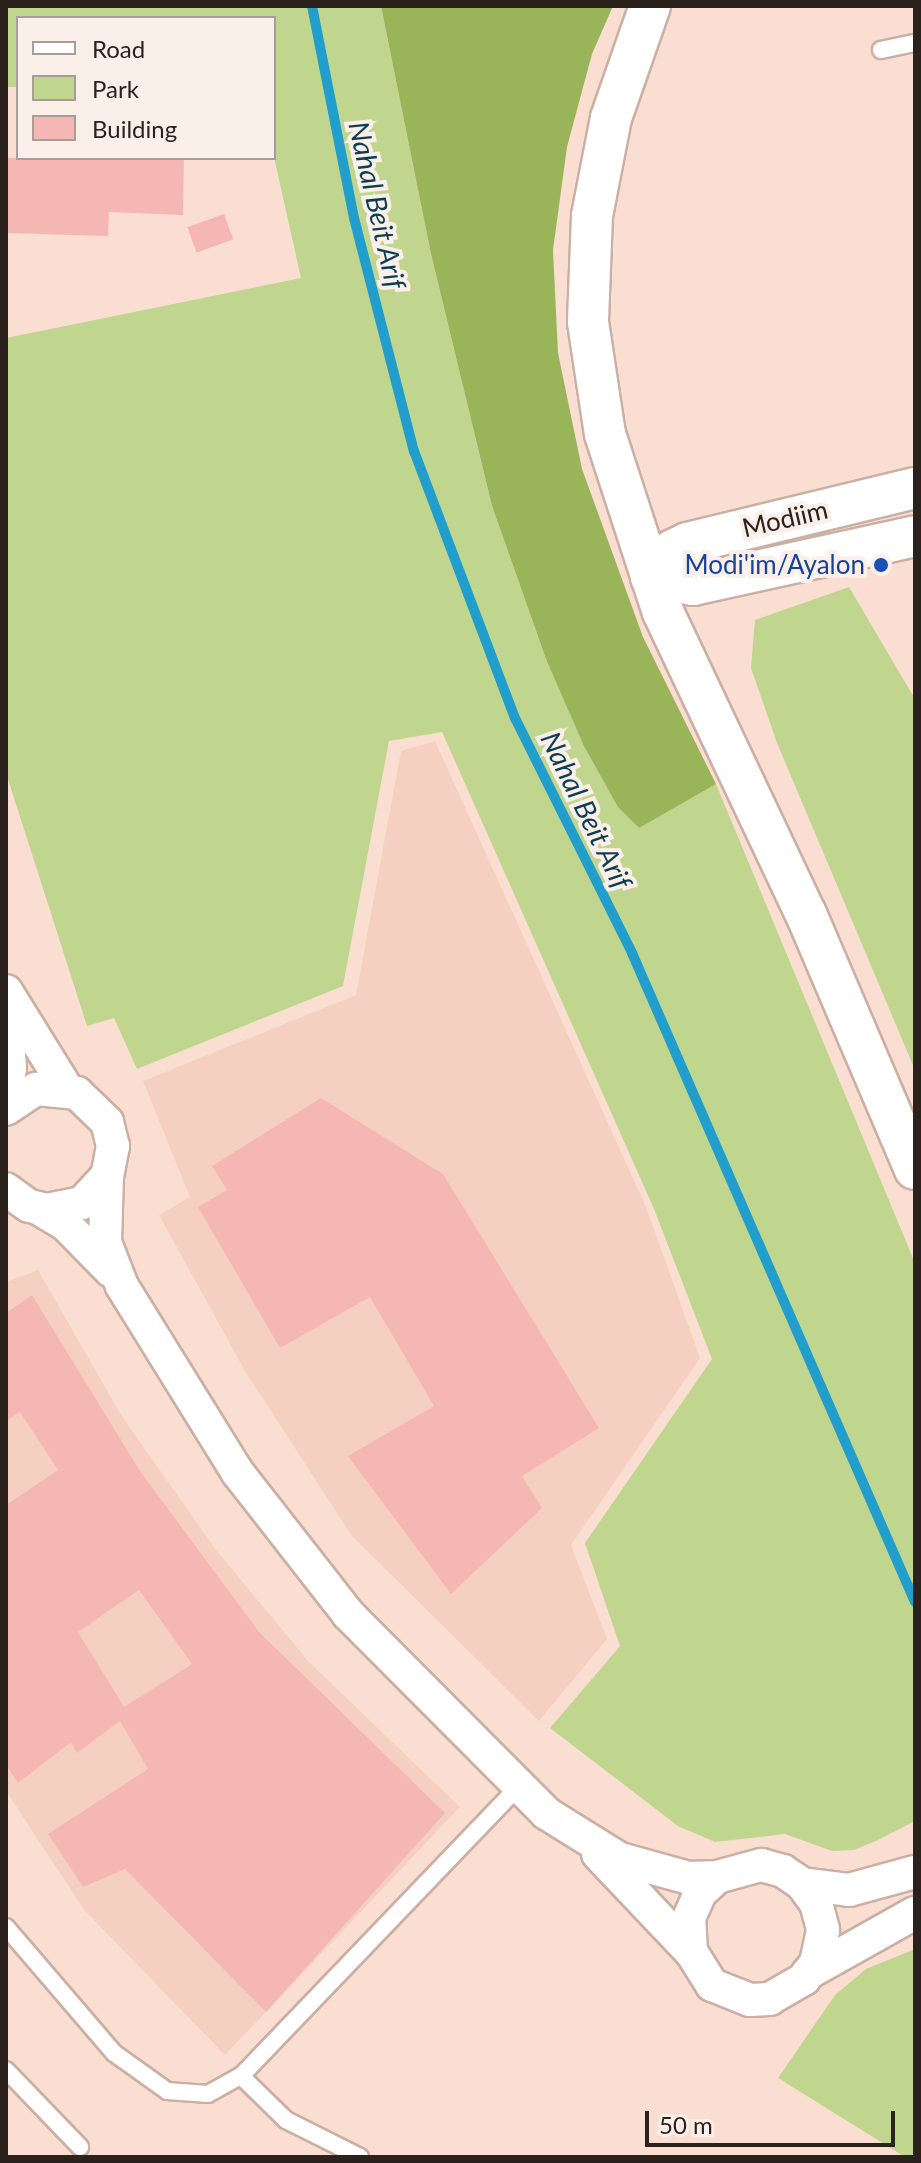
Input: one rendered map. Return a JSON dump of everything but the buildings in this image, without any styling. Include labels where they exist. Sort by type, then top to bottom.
[{"type":"street","points":[[650,6],[624,74],[601,165],[588,264],[588,322],[605,434],[651,577],[856,1026],[915,1169]]},
{"type":"street","name":"Modiim","points":[[915,488],[688,543],[673,550],[651,577],[693,585],[915,536]]},
{"type":"street","points":[[6,991],[68,1091]]},
{"type":"street","points":[[6,1013],[10,1068],[6,1092]]},
{"type":"street","points":[[6,1109],[36,1089],[68,1091],[94,1105],[107,1122],[113,1146],[107,1176],[105,1242],[122,1286]]},
{"type":"street","points":[[38,1208],[65,1209],[82,1203],[107,1176]]},
{"type":"street","points":[[6,1189],[83,1240],[122,1286],[192,1403],[290,1542],[348,1614],[518,1787],[581,1837],[691,1952],[712,1985],[750,2000],[788,1992],[808,1973],[915,1913]]},
{"type":"street","points":[[581,1837],[656,1870],[689,1878],[717,1877],[761,1865],[783,1871],[802,1884],[816,1903],[823,1930],[808,1973]]},
{"type":"street","points":[[802,1884],[849,1890],[915,1872]]},
{"type":"street","points":[[691,1952],[693,1905],[717,1877]]},
{"type":"lane","points":[[881,50],[915,43]]},
{"type":"lane","points":[[6,1927],[61,1997],[145,2078],[186,2096],[208,2094],[241,2076],[518,1787]]},
{"type":"lane","points":[[6,2070],[80,2147]]},
{"type":"lane","points":[[241,2076],[286,2120],[360,2157]]},
{"type":"shaded area","points":[[435,741],[646,1207],[700,1358],[571,1545],[607,1639],[539,1721],[352,1536],[245,1371],[159,1215],[190,1197],[143,1081],[356,995],[401,751]]},
{"type":"shaded area","points":[[38,1270],[121,1415],[216,1550],[309,1662],[460,1807],[225,2055],[85,1911],[6,1791],[6,1282]]},
{"type":"green space","points":[[6,6],[381,6],[431,254],[492,506],[546,659],[638,828],[716,784],[915,1263],[915,1821],[878,1840],[854,1850],[832,1851],[785,1834],[715,1842],[678,1826],[550,1728],[620,1646],[585,1543],[712,1359],[654,1209],[442,732],[389,741],[343,986],[137,1069],[114,1018],[87,1026],[6,773],[6,338],[301,278],[275,160],[276,16],[16,16],[16,87],[6,87]]},
{"type":"green space","points":[[381,6],[613,6],[592,54],[567,147],[553,250],[558,353],[582,469],[643,637],[716,784],[639,828],[618,807],[584,746],[546,659],[492,506],[431,254]]},
{"type":"green space","points":[[849,587],[915,699],[915,1070],[777,743],[751,668],[755,620]]},
{"type":"green space","points":[[915,1949],[915,2157],[905,2157],[778,2078],[835,1995],[866,1969]]},
{"type":"waterway","name":"Nahal Beit Arif","points":[[312,6],[354,218],[414,451],[515,718],[632,953],[915,1602]]},
{"type":"place","name":"Modi'im/Ayalon","points":[[881,565]]}]
